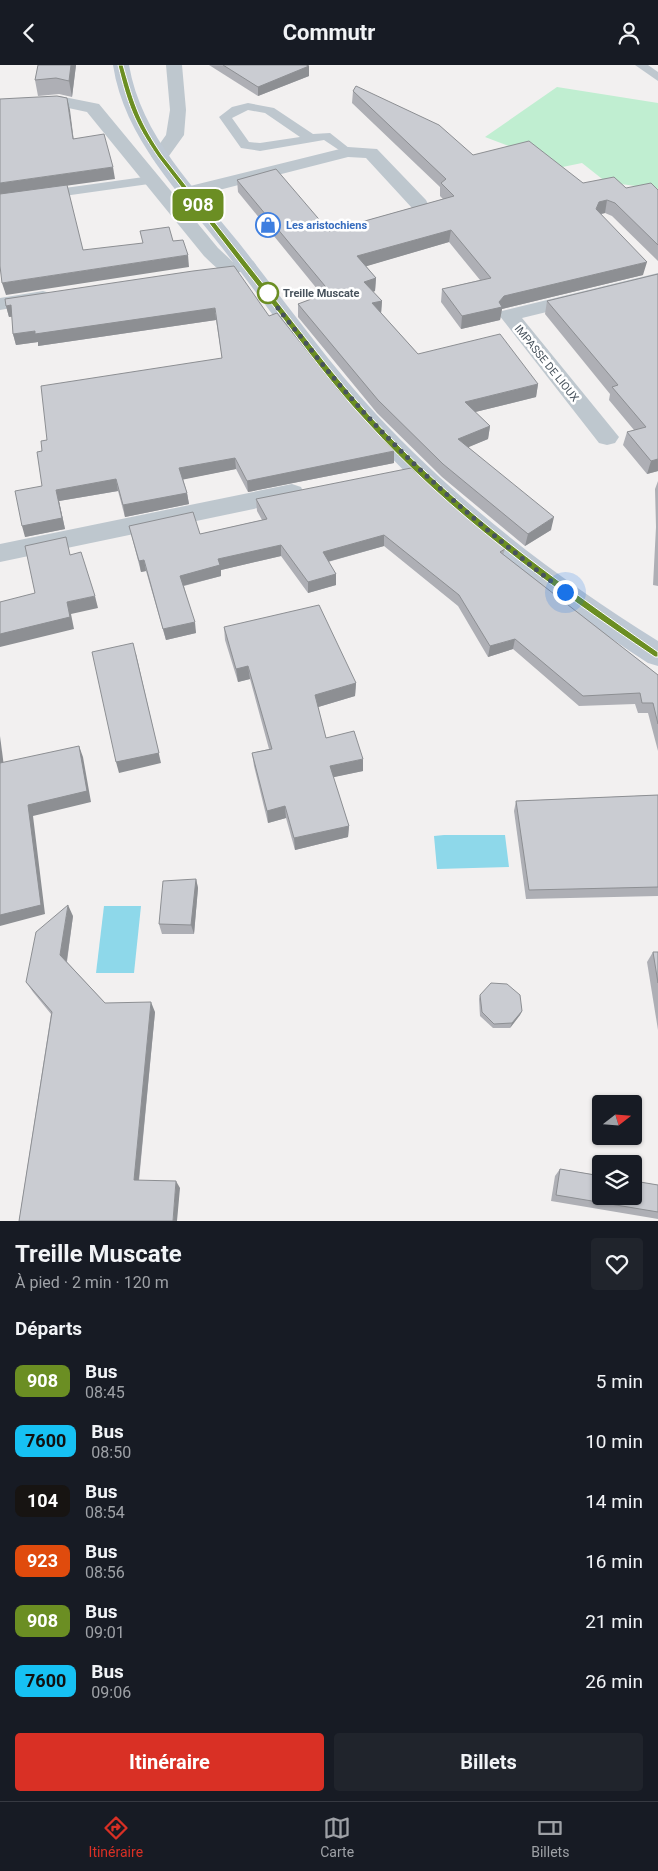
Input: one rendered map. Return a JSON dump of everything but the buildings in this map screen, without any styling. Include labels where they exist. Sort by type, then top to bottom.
[{"type":"main road","points":[[121,65],[131,107],[140,127],[188,192],[228,269],[334,379],[416,468],[502,545],[620,631],[658,655]]},
{"type":"street","points":[[160,156],[175,135],[178,110],[174,65]]},
{"type":"street","points":[[0,105],[64,101],[79,102],[93,108],[211,252],[228,269]]},
{"type":"street","points":[[188,192],[348,152],[371,153],[419,204]]},
{"type":"street","name":"IMPASSE DE LIOUX","points":[[607,437],[509,315],[658,279]]},
{"type":"street","points":[[0,304],[67,294]]},
{"type":"street","points":[[387,474],[416,468]]},
{"type":"street","points":[[0,553],[310,489]]},
{"type":"lane","points":[[641,65],[658,79]]},
{"type":"lane","points":[[310,139],[270,110],[254,104],[236,107],[225,117],[245,145],[260,147],[310,139],[326,136],[348,152]]},
{"type":"lane","points":[[0,201],[151,180]]},
{"type":"green space","points":[[557,87],[658,103],[658,189],[606,182],[582,163],[548,170],[527,153],[485,137]]},
{"type":"water","points":[[505,835],[509,867],[437,869],[434,836]]},
{"type":"water","points":[[104,906],[141,906],[134,973],[96,973]]},
{"type":"bus line","name":"908","points":[[121,65],[124,87],[131,107],[140,127],[160,156],[334,379],[369,419],[416,468],[502,545],[565,592],[658,655]]},
{"type":"place","name":"Les aristochiens","points":[[268,225]]},
{"type":"place","name":"Treille Muscate","points":[[268,293]]},
{"type":"route","points":[[268,293],[334,379],[416,468],[502,545],[565,592]]}]
